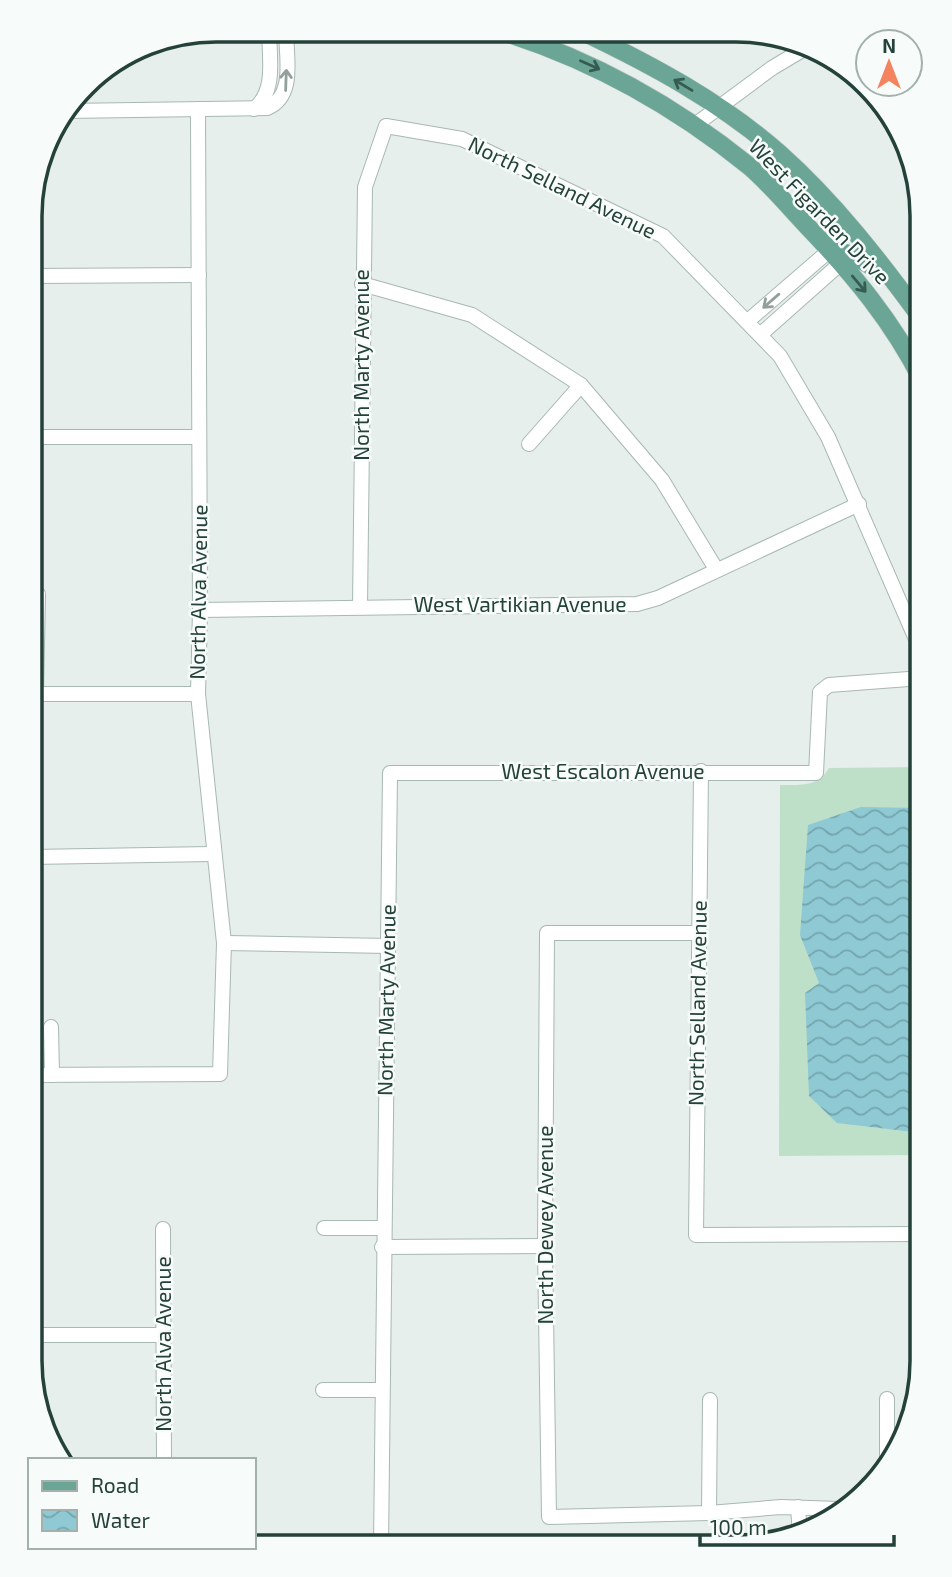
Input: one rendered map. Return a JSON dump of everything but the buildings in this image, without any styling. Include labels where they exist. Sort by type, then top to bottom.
[{"type":"main road","name":"West Figarden Drive","points":[[536,42],[603,71],[695,125],[751,168],[836,256],[879,307],[910,360]]},
{"type":"main road","name":"West Figarden Drive","points":[[603,42],[720,108],[778,152],[818,191],[910,304]]},
{"type":"main road","points":[[836,256],[850,254],[891,279]]},
{"type":"street","points":[[254,108],[263,102],[269,90],[269,42]]},
{"type":"street","points":[[77,111],[254,108],[277,103],[284,96],[286,42]]},
{"type":"street","points":[[695,125],[772,68],[797,53]]},
{"type":"street","name":"North Alva Avenue","points":[[52,1075],[220,1074],[224,943],[212,854],[198,694],[201,610],[198,109]]},
{"type":"street","name":"North Marty Avenue","points":[[360,607],[365,187],[386,126]]},
{"type":"street","name":"North Selland Avenue","points":[[386,126],[462,139],[663,236],[748,320],[780,356],[828,436],[910,625]]},
{"type":"street","points":[[748,320],[836,256]]},
{"type":"street","points":[[761,334],[836,256]]},
{"type":"street","points":[[42,276],[199,275]]},
{"type":"street","points":[[362,284],[472,315],[581,385],[662,480],[716,569]]},
{"type":"street","points":[[529,444],[581,385]]},
{"type":"street","points":[[42,437],[199,437]]},
{"type":"street","name":"West Vartikian Avenue","points":[[201,610],[637,604],[658,598],[859,504]]},
{"type":"street","name":"West Escalon Avenue","points":[[390,772],[816,772],[820,692],[829,685],[910,679]]},
{"type":"street","points":[[42,694],[198,694]]},
{"type":"street","name":"North Selland Avenue","points":[[701,771],[696,1235],[910,1234]]},
{"type":"street","name":"North Marty Avenue","points":[[381,1535],[382,1247],[390,772]]},
{"type":"street","points":[[42,857],[212,854]]},
{"type":"street","name":"North Dewey Avenue","points":[[699,933],[547,933],[545,1246],[549,1517],[709,1513]]},
{"type":"street","points":[[224,943],[389,946]]},
{"type":"street","points":[[42,1075],[52,1075],[51,1027]]},
{"type":"street","points":[[324,1228],[383,1228]]},
{"type":"street","name":"North Alva Avenue","points":[[163,1229],[164,1458]]},
{"type":"street","points":[[382,1247],[545,1246]]},
{"type":"street","points":[[42,1335],[163,1335]]},
{"type":"street","points":[[323,1390],[382,1390]]},
{"type":"street","points":[[887,1399],[887,1447]]},
{"type":"street","points":[[710,1400],[709,1513],[798,1507],[828,1508]]},
{"type":"street","points":[[798,1507],[799,1523]]},
{"type":"green space","points":[[910,767],[910,1155],[779,1156],[780,785],[814,782],[829,768]]},
{"type":"water","points":[[861,807],[910,808],[910,1132],[837,1123],[809,1096],[805,993],[819,983],[800,935],[808,825]]}]
